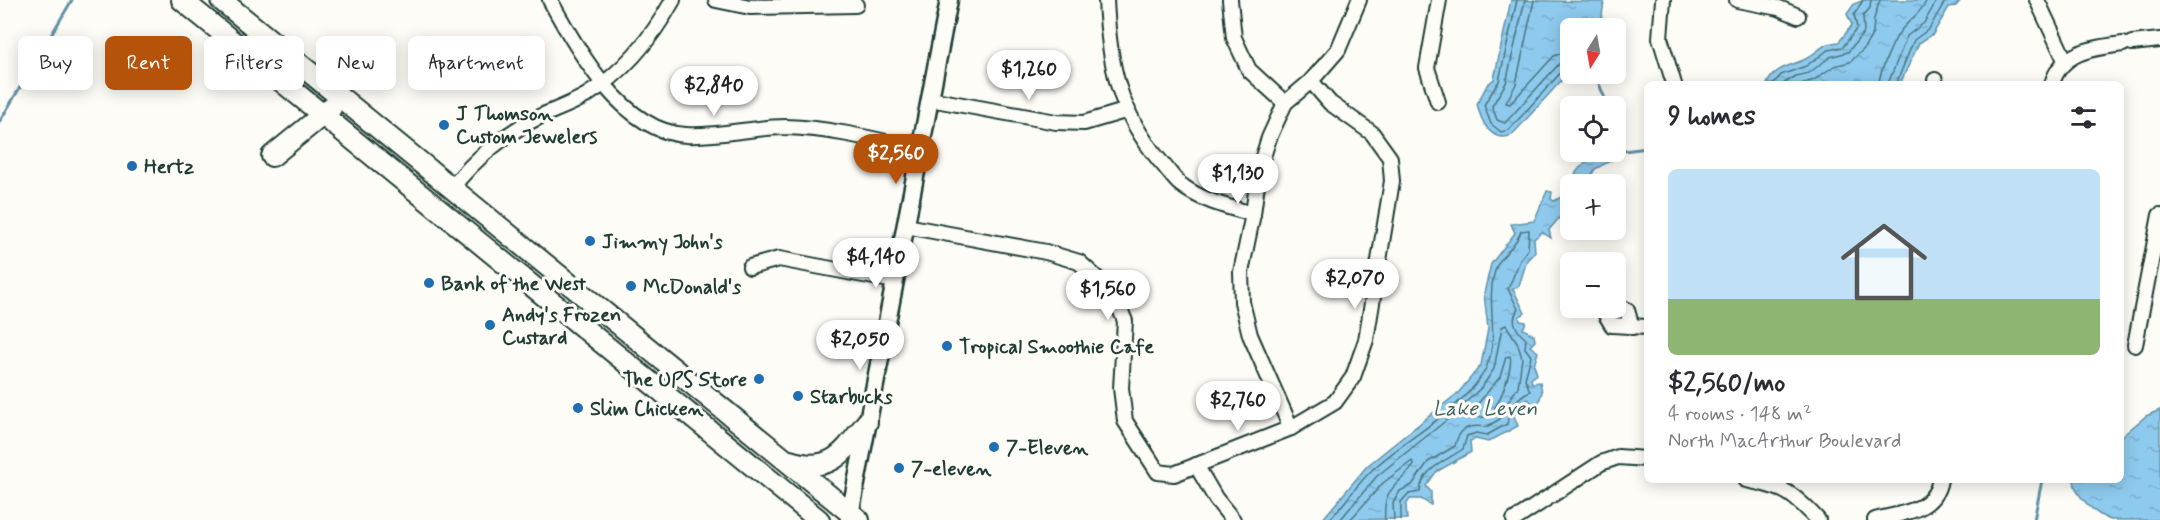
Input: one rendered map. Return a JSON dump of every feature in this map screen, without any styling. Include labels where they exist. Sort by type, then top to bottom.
[{"type":"highway","points":[[182,0],[819,520]]},
{"type":"highway","points":[[221,0],[644,344],[853,518]]},
{"type":"highway","points":[[276,158],[330,121],[343,99]]},
{"type":"highway","points":[[526,281],[577,307],[588,308],[595,305]]},
{"type":"highway","points":[[580,326],[591,324],[644,344]]},
{"type":"highway","points":[[785,460],[811,466],[827,463],[841,455],[867,422]]},
{"type":"main road","points":[[853,518],[867,422],[949,0]]},
{"type":"street","points":[[550,0],[565,27],[605,83],[632,115],[652,128],[672,134],[698,135],[758,128],[791,128],[826,131],[920,150]]},
{"type":"street","points":[[452,188],[468,168],[517,130],[541,116],[573,103],[605,83],[640,50],[673,0]]},
{"type":"street","points":[[716,0],[750,7],[856,5]]},
{"type":"street","points":[[1106,0],[1108,41],[1117,86],[1143,140],[1180,184],[1212,202],[1253,214]]},
{"type":"street","points":[[1230,0],[1234,38],[1249,70],[1285,102]]},
{"type":"street","points":[[1291,428],[1250,335],[1242,302],[1241,272],[1253,214],[1259,169],[1285,102],[1311,81],[1338,50],[1359,0]]},
{"type":"street","points":[[1438,102],[1427,68],[1439,0]]},
{"type":"street","points":[[1663,0],[1660,38],[1673,81]]},
{"type":"street","points":[[1737,0],[1779,8],[1798,16]]},
{"type":"street","points":[[2037,0],[2066,60]]},
{"type":"street","points":[[2054,81],[2066,60],[2090,49],[2160,40]]},
{"type":"street","points":[[906,226],[1046,252],[1079,262],[1113,293],[1125,321],[1121,388],[1125,421],[1158,472],[1174,474],[1291,428],[1335,402],[1353,376],[1366,340],[1392,181],[1390,159],[1372,133],[1330,103],[1311,81]]},
{"type":"street","points":[[930,99],[1056,122],[1084,123],[1128,110]]},
{"type":"street","points":[[2135,345],[2160,215]]},
{"type":"street","points":[[750,267],[779,259],[895,281]]},
{"type":"street","points":[[1626,309],[1632,327]]},
{"type":"street","points":[[1607,318],[1618,327],[1644,327]]},
{"type":"street","points":[[1514,520],[1601,462],[1618,457],[1644,459]]},
{"type":"street","points":[[1196,465],[1216,499],[1233,520]]},
{"type":"street","points":[[1771,483],[1787,485],[1818,520]]},
{"type":"street","points":[[1875,520],[1926,505],[1936,494],[1939,483]]},
{"type":"water","points":[[1511,0],[1604,2],[1602,18],[1560,18],[1560,82],[1512,135],[1505,137],[1493,134],[1488,129],[1477,104],[1487,85],[1494,79]]},
{"type":"water","points":[[1864,0],[1961,0],[1956,6],[1949,7],[1933,34],[1919,43],[1901,81],[1769,81],[1781,69],[1807,59],[1826,45],[1839,42],[1852,25],[1847,14],[1854,4]]},
{"type":"water","name":"Lake Leven","points":[[1585,162],[1608,162],[1595,169],[1592,174],[1575,174]]},
{"type":"water","name":"Lake Leven","points":[[1547,191],[1552,192],[1551,199],[1554,201],[1560,198],[1560,217],[1549,230],[1551,238],[1542,232],[1534,239],[1535,252],[1527,260],[1519,286],[1513,289],[1525,313],[1519,317],[1520,321],[1526,322],[1523,329],[1534,335],[1535,341],[1530,346],[1538,352],[1534,365],[1537,374],[1531,379],[1532,383],[1540,382],[1542,392],[1539,402],[1534,405],[1528,399],[1523,400],[1514,416],[1518,426],[1488,442],[1476,439],[1470,441],[1471,452],[1436,472],[1426,486],[1431,492],[1431,505],[1421,499],[1410,499],[1406,505],[1407,519],[1322,520],[1367,466],[1459,392],[1481,365],[1488,329],[1484,293],[1491,264],[1515,233],[1511,224],[1534,221]]},
{"type":"water","points":[[2160,410],[2160,520],[2105,518],[2093,510],[2082,498],[2074,483],[2124,483],[2124,434],[2146,416]]},
{"type":"waterway","points":[[0,121],[72,0]]},
{"type":"waterway","points":[[1599,84],[1604,96]]},
{"type":"waterway","points":[[1626,151],[1644,148]]},
{"type":"waterway","points":[[2034,520],[2041,483]]},
{"type":"place","name":"J Thomson Custom Jewelers","points":[[444,125]]},
{"type":"place","name":"Hertz","points":[[132,166]]},
{"type":"place","name":"Jimmy John's","points":[[590,241]]},
{"type":"place","name":"Bank of the West","points":[[429,283]]},
{"type":"place","name":"McDonald's","points":[[631,286]]},
{"type":"place","name":"Andy's Frozen Custard","points":[[490,325]]},
{"type":"place","name":"Tropical Smoothie Cafe","points":[[947,346]]},
{"type":"place","name":"The UPS Store","points":[[759,379]]},
{"type":"place","name":"Starbucks","points":[[798,396]]},
{"type":"place","name":"Slim Chicken","points":[[578,408]]},
{"type":"place","name":"7-Eleven","points":[[994,447]]},
{"type":"place","name":"7-eleven","points":[[899,468]]}]
